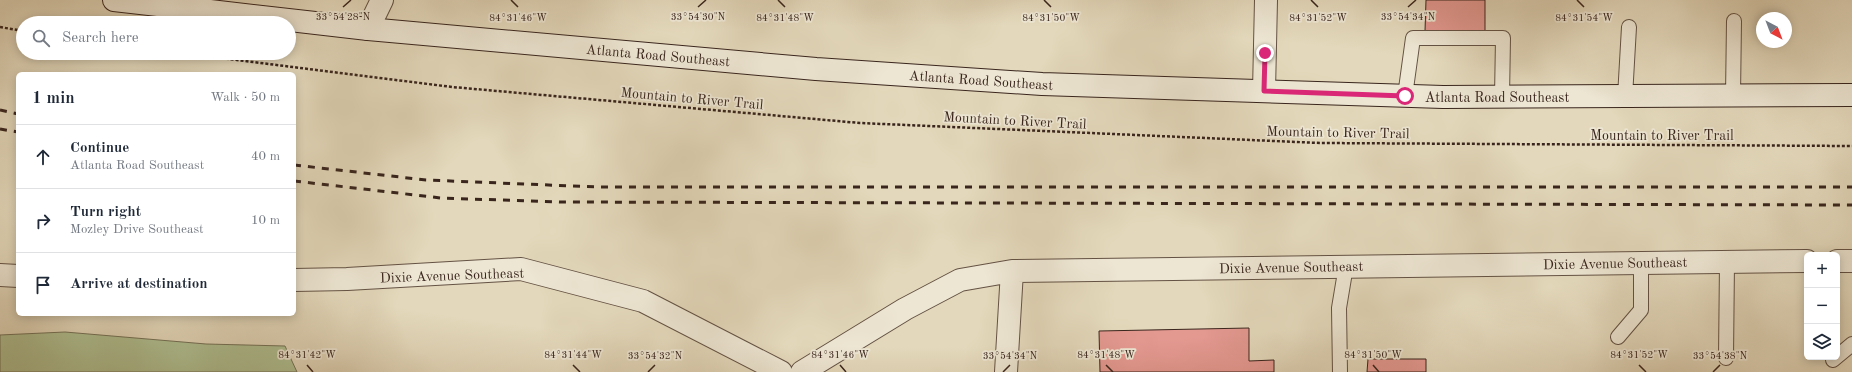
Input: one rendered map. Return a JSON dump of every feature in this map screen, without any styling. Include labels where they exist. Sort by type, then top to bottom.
[{"type":"street","name":"Atlanta Road Southeast","points":[[114,0],[153,2],[264,16]]},
{"type":"street","points":[[368,29],[382,0]]},
{"type":"street","points":[[1264,91],[1266,0]]},
{"type":"street","name":"Atlanta Road Southeast","points":[[296,20],[368,29],[816,69],[1042,84],[1405,96],[1625,97],[1852,95]]},
{"type":"street","name":"Dixie Avenue Southeast","points":[[802,372],[905,309],[960,280],[1012,271],[1804,261]]},
{"type":"street","points":[[1840,261],[1852,261]]},
{"type":"street","name":"Dixie Avenue Southeast","points":[[296,280],[347,279],[521,269],[643,301],[781,372]]},
{"type":"street","points":[[1006,372],[1012,271]]},
{"type":"street","points":[[0,275],[16,276]]},
{"type":"lane","points":[[1733,96],[1734,22]]},
{"type":"lane","points":[[1625,97],[1629,27]]},
{"type":"lane","points":[[1405,96],[1413,38],[1503,38],[1502,97]]},
{"type":"lane","points":[[1726,358],[1727,262]]},
{"type":"lane","points":[[1618,337],[1641,310],[1641,263]]},
{"type":"lane","points":[[1340,372],[1339,308],[1346,266]]},
{"type":"lane","points":[[1840,355],[1852,344]]},
{"type":"path","points":[[0,27],[16,30]]},
{"type":"path","name":"Mountain to River Trail","points":[[236,60],[452,87],[860,122],[1320,143],[1852,146]]},
{"type":"green space","points":[[65,332],[206,344],[285,346],[297,372],[0,372],[0,335]]},
{"type":"building","points":[[1426,0],[1485,0],[1485,31],[1425,31]]},
{"type":"building","points":[[1249,328],[1249,361],[1274,360],[1274,372],[1100,372],[1099,331]]},
{"type":"building","points":[[1368,359],[1426,359],[1426,372],[1367,372]]},
{"type":"railway","points":[[0,110],[16,114]]},
{"type":"railway","points":[[0,129],[16,132]]},
{"type":"railway","points":[[296,165],[426,180],[598,187],[1852,187]]},
{"type":"railway","points":[[296,181],[441,198],[560,202],[1852,205]]},
{"type":"route","points":[[1265,53],[1264,91],[1405,96]]}]
